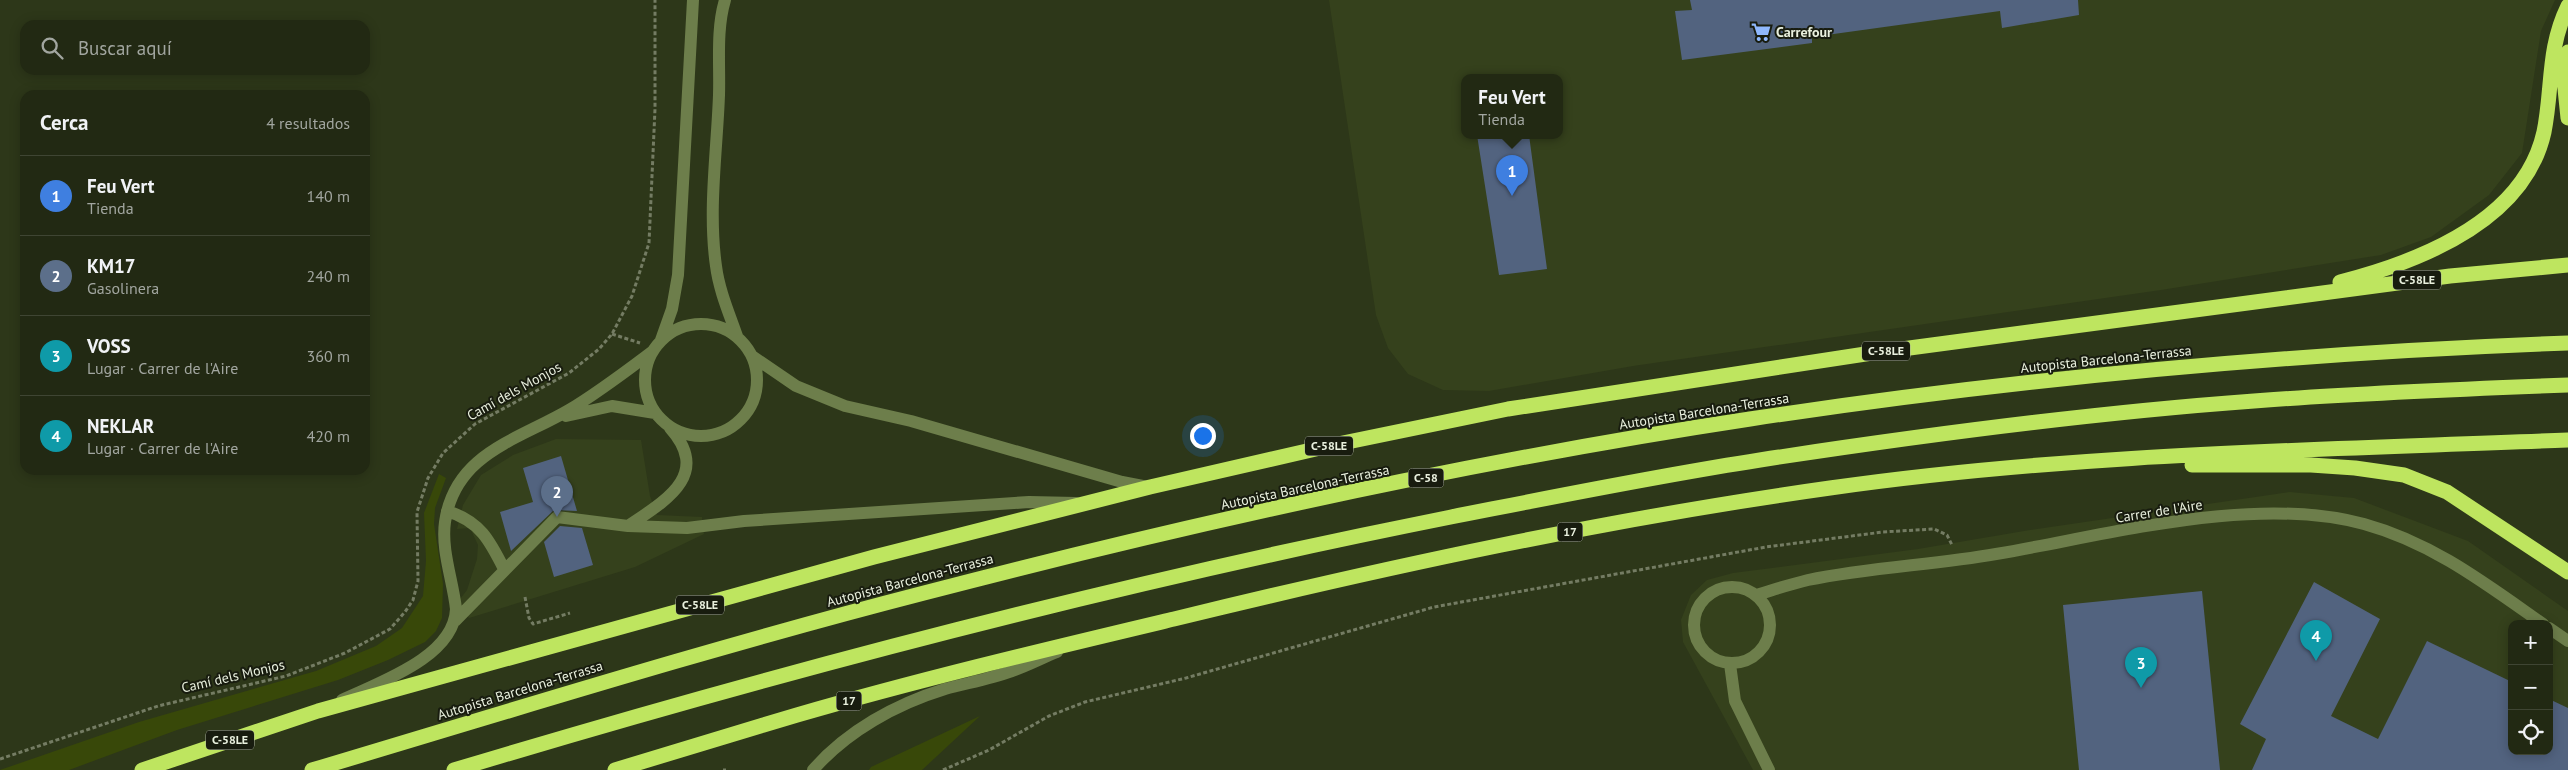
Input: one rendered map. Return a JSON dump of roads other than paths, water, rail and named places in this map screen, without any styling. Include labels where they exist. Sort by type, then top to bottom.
[{"type":"highway","points":[[2266,300],[2400,264],[2435,250],[2477,225],[2510,195],[2525,175],[2541,140],[2553,46],[2568,6]]},
{"type":"highway","points":[[2568,52],[2564,99],[2568,118]]},
{"type":"highway","name":"C-58LE","points":[[142,770],[318,711],[874,557],[1150,487],[1333,445],[1508,409],[1872,353],[2450,276],[2568,265]]},
{"type":"highway","name":"Autopista Barcelona-Terrassa","points":[[312,770],[573,690],[925,592],[1120,544],[1437,475],[1750,419],[2099,374],[2446,347],[2568,343]]},
{"type":"highway","points":[[454,770],[765,680],[1105,593],[1313,544],[1595,488],[1766,459],[1929,436],[2100,416],[2252,401],[2568,385]]},
{"type":"highway","points":[[2063,464],[2269,452],[2568,440]]},
{"type":"highway","points":[[2063,464],[2311,465],[2356,468],[2404,475],[2447,492],[2568,572]]},
{"type":"highway","name":"17","points":[[615,770],[801,714],[1085,640],[1359,574],[1514,542],[1831,488],[2063,464]]},
{"type":"street","points":[[628,526],[662,503],[678,488],[687,467],[686,454],[679,438],[655,413],[647,396],[645,378],[672,308],[678,275],[693,0]]},
{"type":"street","points":[[725,0],[720,15],[714,181],[715,246],[719,282],[736,336]]},
{"type":"street","points":[[455,621],[454,595],[444,532],[447,511],[465,473],[480,458],[496,447],[552,420],[607,387],[676,329],[693,324],[721,327],[736,336],[752,356],[796,386],[845,406],[911,421],[1122,482],[1150,487]]},
{"type":"street","points":[[668,426],[698,436],[719,433],[737,423],[745,416],[755,397],[758,376],[752,356]]},
{"type":"street","points":[[552,420],[612,406],[655,413]]},
{"type":"street","points":[[318,711],[393,675],[435,650],[450,632],[455,621],[557,517],[628,526],[687,528],[744,521],[1029,502],[1083,504]]},
{"type":"street","points":[[447,511],[461,515],[486,534],[504,570]]},
{"type":"street","name":"Carrer de l'Aire","points":[[1756,594],[1809,580],[1958,560],[2101,535],[2247,513],[2307,515],[2363,524],[2416,542],[2455,562],[2538,620]]},
{"type":"street","points":[[1722,588],[1742,588],[1756,594],[1766,605],[1771,618],[1771,628],[1768,641],[1759,653],[1748,661],[1730,664],[1714,660],[1706,654],[1698,644],[1693,624],[1695,614],[1705,597],[1722,588]]},
{"type":"street","points":[[2553,631],[2568,641]]},
{"type":"street","points":[[813,770],[840,743],[873,721],[894,710],[943,690],[1011,671],[1085,640]]},
{"type":"street","points":[[1730,664],[1735,701],[1770,770]]},
{"type":"place","name":"Carrefour","points":[[1761,32]]},
{"type":"place","name":"Feu Vert","points":[[1512,196]]},
{"type":"place","name":"KM17","points":[[557,517]]},
{"type":"place","name":"NEKLAR","points":[[2316,661]]},
{"type":"place","name":"VOSS","points":[[2141,688]]}]
